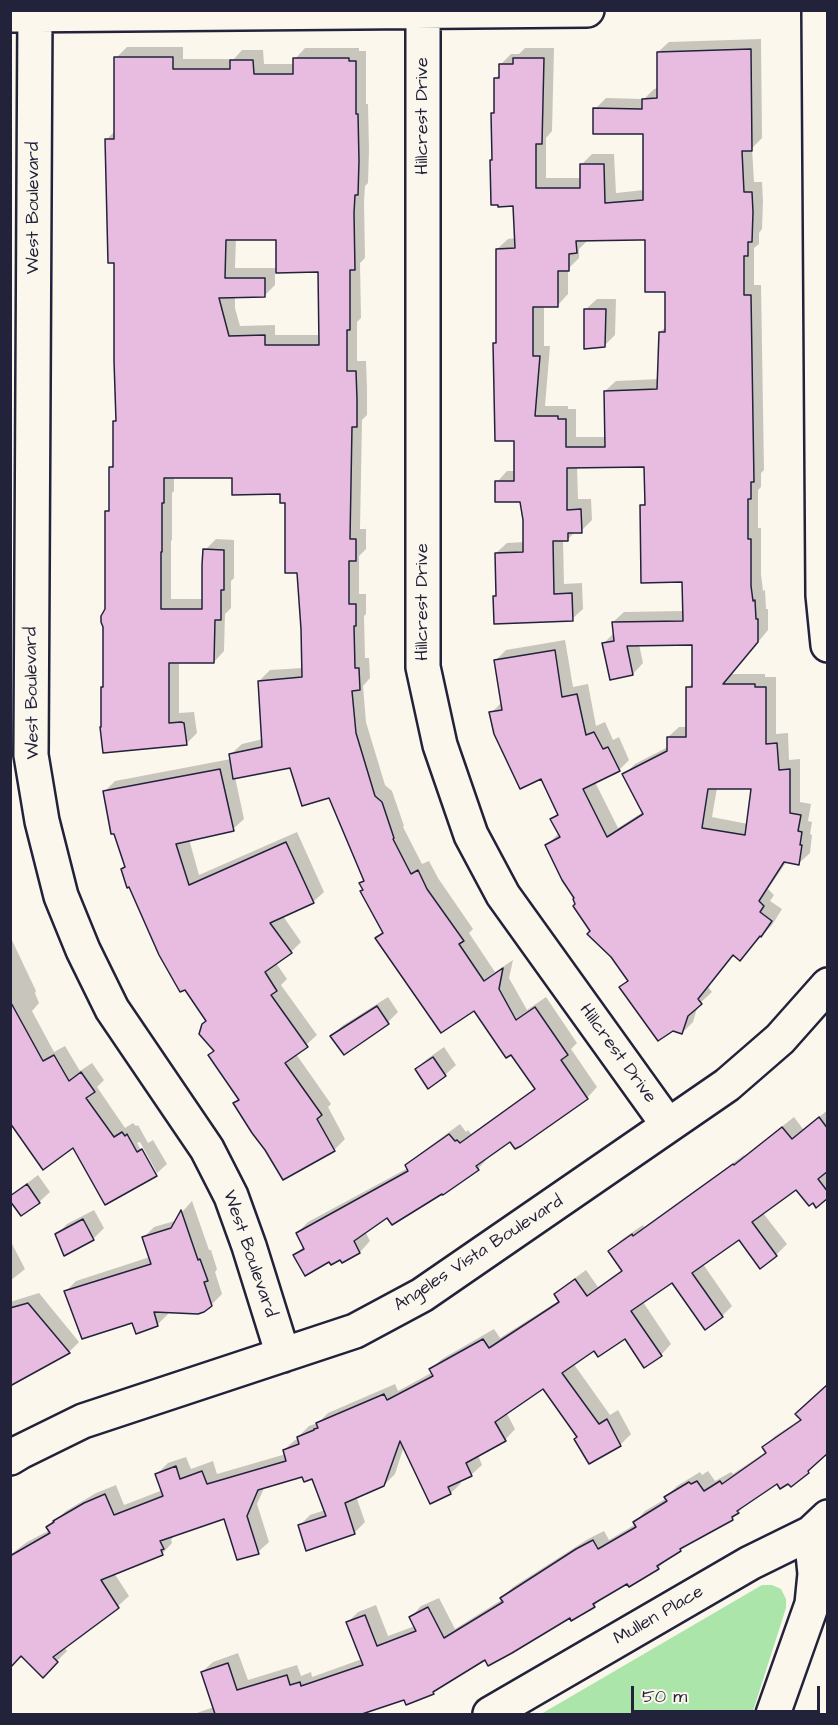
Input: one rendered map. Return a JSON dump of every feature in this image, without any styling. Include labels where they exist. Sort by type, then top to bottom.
[{"type":"street","points":[[27,13],[587,10]]},
{"type":"street","points":[[819,10],[823,595],[828,645]]},
{"type":"street","name":"Hillcrest Drive","points":[[423,11],[423,667],[440,745],[471,835],[503,896],[669,1125]]},
{"type":"street","name":"West Boulevard","points":[[27,13],[21,755],[59,886],[83,950],[112,1009],[207,1149],[231,1196],[283,1355]]},
{"type":"street","name":"Angeles Vista Boulevard","points":[[10,1458],[83,1421],[355,1331],[422,1296],[727,1085],[780,1039],[828,985]]},
{"type":"street","points":[[774,1714],[812,1604],[819,1525]]},
{"type":"street","name":"Mullen Place","points":[[490,1714],[819,1525]]},
{"type":"green space","points":[[762,1585],[772,1585],[781,1589],[786,1599],[786,1608],[752,1714],[541,1714]]},
{"type":"building","points":[[751,49],[752,151],[742,151],[744,192],[752,192],[753,212],[752,242],[748,242],[748,256],[744,256],[744,295],[751,295],[754,482],[751,482],[751,499],[748,499],[748,539],[751,539],[751,586],[753,601],[755,600],[756,619],[758,619],[758,642],[723,684],[755,684],[755,687],[766,687],[766,744],[777,743],[779,770],[790,769],[790,813],[801,815],[798,831],[802,832],[799,865],[784,862],[759,901],[764,906],[760,912],[772,921],[761,937],[740,961],[733,955],[698,999],[702,1004],[688,1016],[682,1034],[673,1031],[658,1041],[619,987],[628,981],[611,957],[587,934],[590,931],[573,906],[574,898],[562,880],[545,845],[560,837],[550,819],[558,815],[541,779],[520,789],[494,734],[489,712],[502,710],[494,660],[555,650],[562,697],[577,694],[586,735],[594,732],[603,749],[608,747],[620,771],[583,789],[607,837],[643,814],[622,774],[667,751],[667,737],[686,737],[686,687],[692,687],[692,645],[627,646],[633,675],[610,680],[602,643],[614,641],[612,622],[683,621],[682,582],[641,583],[640,505],[645,505],[644,467],[567,468],[567,510],[581,509],[582,533],[568,533],[568,541],[553,541],[554,594],[572,593],[573,621],[494,624],[495,553],[523,552],[523,520],[520,502],[495,502],[495,481],[514,481],[514,441],[495,441],[493,343],[496,343],[496,249],[515,248],[513,206],[491,205],[491,113],[494,113],[494,78],[499,78],[499,64],[513,64],[513,58],[544,58],[542,144],[536,144],[536,188],[580,188],[580,164],[604,164],[605,203],[643,200],[643,134],[593,134],[593,108],[642,109],[642,99],[657,98],[657,52]],"holes":[[[645,240],[645,292],[665,292],[665,332],[659,332],[657,389],[604,391],[605,447],[566,447],[566,419],[558,419],[558,416],[535,416],[540,356],[533,356],[533,307],[558,307],[558,271],[569,271],[569,254],[577,253],[576,241]],[[708,789],[751,789],[745,835],[702,828]]]},
{"type":"building","points":[[114,57],[173,57],[173,69],[230,69],[230,60],[253,60],[254,74],[293,74],[293,58],[349,58],[349,61],[356,61],[359,161],[358,195],[355,195],[354,213],[355,270],[350,270],[347,371],[356,371],[357,399],[357,427],[352,427],[350,539],[356,539],[356,561],[349,561],[349,604],[356,604],[355,668],[359,668],[360,690],[352,691],[356,733],[375,796],[382,802],[393,839],[411,874],[418,870],[427,889],[464,941],[459,944],[484,981],[503,968],[499,989],[516,1020],[535,1007],[568,1055],[561,1060],[588,1099],[521,1146],[515,1149],[510,1142],[476,1166],[479,1170],[443,1195],[392,1225],[387,1218],[354,1241],[360,1253],[342,1263],[340,1260],[331,1265],[329,1262],[305,1276],[293,1255],[304,1249],[296,1233],[408,1171],[405,1165],[449,1134],[460,1143],[535,1089],[511,1055],[506,1058],[474,1011],[441,1033],[375,938],[383,933],[360,891],[363,890],[359,883],[364,881],[329,798],[302,806],[290,768],[233,779],[229,754],[262,747],[258,681],[302,677],[297,573],[285,573],[285,503],[280,503],[280,494],[232,495],[232,478],[164,478],[161,609],[202,609],[203,549],[224,550],[224,590],[221,590],[221,620],[215,620],[214,663],[169,663],[169,723],[184,723],[187,745],[103,753],[100,727],[101,687],[103,687],[101,616],[105,609],[105,511],[109,511],[109,467],[113,467],[113,421],[116,421],[114,263],[108,263],[105,139],[114,139]],"holes":[[[226,240],[276,240],[276,273],[318,272],[319,345],[265,345],[265,335],[229,336],[219,298],[265,297],[265,278],[225,278]]]},
{"type":"building","points":[[584,309],[606,309],[605,347],[584,349]]},
{"type":"building","points":[[220,769],[234,831],[176,844],[189,885],[286,842],[314,903],[270,923],[292,953],[265,972],[277,991],[271,995],[308,1047],[285,1063],[322,1115],[317,1119],[335,1151],[283,1180],[233,1103],[239,1100],[208,1055],[214,1051],[199,1034],[202,1024],[206,1021],[185,990],[180,992],[159,955],[129,887],[127,888],[121,869],[125,867],[114,834],[111,834],[103,791]]},
{"type":"building","points":[[10,1001],[43,1061],[54,1055],[69,1081],[81,1072],[95,1092],[86,1098],[114,1137],[122,1132],[125,1136],[127,1134],[137,1152],[142,1149],[157,1176],[105,1205],[73,1148],[43,1170],[10,1123]]},
{"type":"building","points":[[377,1006],[389,1024],[344,1055],[330,1036]]},
{"type":"building","points":[[433,1057],[446,1076],[428,1089],[415,1069]]},
{"type":"building","points":[[819,1117],[828,1129],[828,1171],[818,1179],[828,1192],[828,1198],[816,1208],[813,1203],[809,1206],[796,1190],[752,1222],[777,1256],[760,1269],[739,1240],[692,1273],[723,1317],[705,1330],[672,1283],[631,1311],[662,1356],[644,1368],[625,1339],[598,1357],[594,1351],[562,1373],[599,1424],[607,1419],[621,1446],[589,1464],[574,1439],[577,1437],[543,1389],[495,1422],[506,1441],[466,1463],[472,1476],[448,1487],[451,1494],[430,1504],[400,1441],[384,1486],[345,1503],[355,1534],[306,1551],[298,1525],[326,1516],[312,1479],[304,1482],[302,1477],[258,1490],[247,1516],[259,1554],[237,1560],[224,1519],[160,1541],[164,1549],[161,1550],[163,1555],[101,1580],[119,1608],[53,1657],[58,1662],[43,1678],[21,1656],[10,1668],[10,1556],[50,1533],[46,1527],[53,1521],[105,1494],[114,1515],[163,1496],[155,1474],[176,1466],[180,1479],[202,1471],[207,1484],[286,1461],[283,1450],[299,1444],[297,1437],[318,1428],[316,1423],[384,1394],[387,1400],[433,1376],[429,1369],[483,1339],[489,1348],[559,1302],[554,1294],[575,1279],[587,1296],[622,1271],[608,1251],[734,1165],[782,1127],[792,1139]]},
{"type":"building","points":[[27,1184],[40,1203],[21,1216],[10,1201],[10,1196]]},
{"type":"building","points":[[181,1210],[198,1260],[200,1259],[208,1281],[204,1282],[212,1306],[198,1314],[154,1312],[158,1326],[136,1334],[132,1323],[82,1339],[64,1291],[151,1264],[142,1237],[171,1228]]},
{"type":"building","points":[[83,1219],[94,1240],[64,1256],[55,1234]]},
{"type":"building","points":[[28,1303],[70,1353],[10,1386],[10,1308]]},
{"type":"building","points":[[828,1384],[828,1453],[808,1471],[809,1473],[791,1487],[788,1484],[780,1489],[777,1484],[737,1511],[739,1513],[732,1517],[733,1520],[680,1549],[681,1551],[657,1566],[659,1569],[629,1587],[627,1584],[593,1604],[595,1607],[571,1621],[570,1618],[488,1666],[485,1660],[433,1692],[434,1694],[406,1705],[404,1700],[362,1714],[215,1714],[201,1672],[228,1663],[237,1690],[287,1675],[290,1685],[300,1682],[301,1686],[363,1665],[346,1622],[365,1615],[377,1646],[416,1631],[409,1617],[428,1607],[444,1638],[503,1602],[500,1598],[576,1549],[593,1540],[598,1549],[636,1527],[633,1522],[667,1501],[664,1497],[689,1482],[691,1484],[697,1481],[704,1491],[720,1481],[722,1484],[766,1453],[762,1447],[801,1420],[795,1414]]}]
